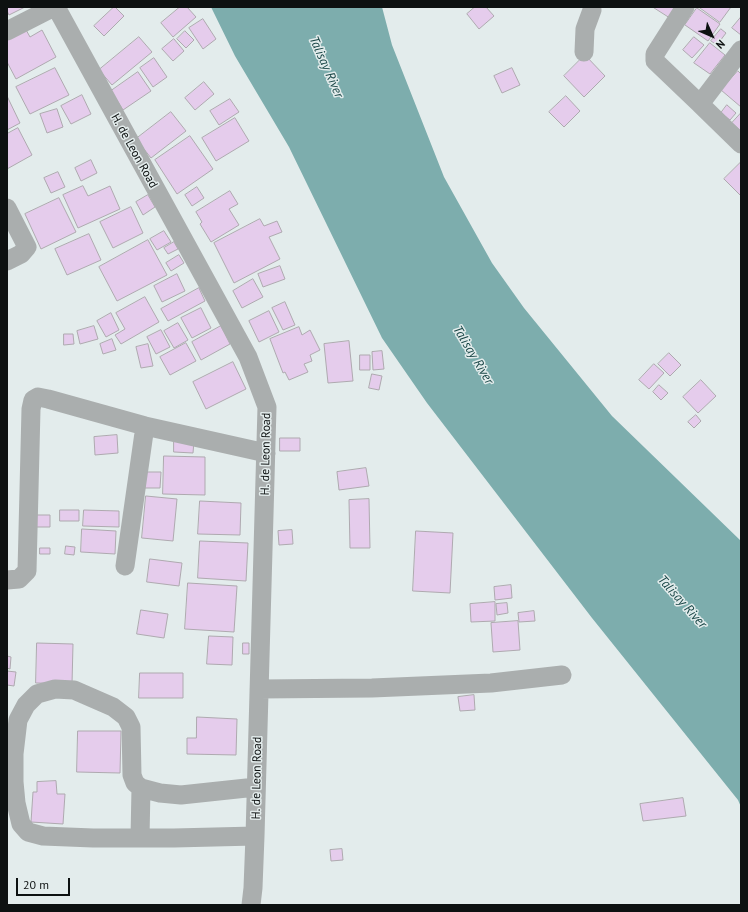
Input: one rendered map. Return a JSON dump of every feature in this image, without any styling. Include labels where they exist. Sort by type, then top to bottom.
[{"type":"street","points":[[7,31],[55,7]]},
{"type":"street","name":"H. de Leon Road","points":[[55,7],[248,357],[267,406],[255,836],[251,905]]},
{"type":"street","points":[[685,7],[655,54],[655,61],[741,144]]},
{"type":"street","points":[[584,52],[585,29],[592,8]]},
{"type":"street","points":[[700,104],[741,50]]},
{"type":"street","points":[[7,208],[28,247],[21,254],[7,261]]},
{"type":"street","points":[[7,580],[19,580],[27,571],[31,409],[33,400],[38,397],[48,398],[145,426],[266,452]]},
{"type":"street","points":[[126,566],[145,426]]},
{"type":"street","points":[[259,689],[372,688],[491,683],[562,675]]},
{"type":"street","points":[[255,836],[140,838],[43,836],[28,832],[21,824],[11,782],[18,720],[26,705],[37,694],[55,689],[74,690],[98,699],[113,707],[126,717],[131,727],[132,775],[135,783],[141,788],[160,793],[181,795],[256,787]]},
{"type":"street","points":[[140,838],[141,788]]},
{"type":"water","name":"Talisay River","points":[[211,7],[382,7],[392,45],[444,177],[492,263],[524,308],[612,416],[741,541],[741,807],[738,800],[592,618],[427,403],[382,338],[289,147],[235,56]]},
{"type":"building","points":[[7,7],[25,7],[9,15]]},
{"type":"building","points":[[114,7],[124,16],[104,36],[94,26]]},
{"type":"building","points":[[180,7],[187,7],[196,17],[173,37],[161,23]]},
{"type":"building","points":[[475,7],[486,7],[494,16],[479,29],[467,14]]},
{"type":"building","points":[[653,7],[675,7],[669,17]]},
{"type":"building","points":[[699,7],[731,7],[720,22]]},
{"type":"building","points":[[697,8],[720,24],[708,41],[685,25]]},
{"type":"building","points":[[741,17],[741,35],[732,28]]},
{"type":"building","points":[[203,19],[216,39],[203,49],[189,28]]},
{"type":"building","points":[[25,28],[30,37],[42,30],[56,57],[16,79],[7,62],[7,38]]},
{"type":"building","points":[[721,29],[726,33],[717,45],[711,41]]},
{"type":"building","points":[[185,31],[194,40],[186,48],[177,39]]},
{"type":"building","points":[[139,37],[152,52],[112,85],[99,70]]},
{"type":"building","points":[[694,37],[704,45],[692,58],[683,50]]},
{"type":"building","points":[[174,39],[184,51],[173,61],[162,49]]},
{"type":"building","points":[[710,43],[725,55],[710,74],[694,63]]},
{"type":"building","points":[[585,55],[605,76],[584,97],[564,76]]},
{"type":"building","points":[[154,58],[167,77],[153,87],[140,68]]},
{"type":"building","points":[[55,68],[69,95],[30,114],[16,87]]},
{"type":"building","points":[[512,68],[520,85],[502,93],[494,76]]},
{"type":"building","points":[[738,71],[741,74],[741,107],[721,90]]},
{"type":"building","points":[[138,72],[151,91],[123,110],[111,91]]},
{"type":"building","points":[[204,82],[214,94],[195,110],[185,98]]},
{"type":"building","points":[[82,95],[91,114],[71,124],[61,106]]},
{"type":"building","points":[[7,96],[20,123],[7,130]]},
{"type":"building","points":[[566,96],[580,111],[564,127],[549,112]]},
{"type":"building","points":[[230,99],[239,112],[219,125],[210,111]]},
{"type":"building","points":[[727,105],[736,113],[730,120],[721,113]]},
{"type":"building","points":[[57,109],[63,127],[47,133],[40,114]]},
{"type":"building","points":[[171,112],[186,131],[151,158],[136,139]]},
{"type":"building","points":[[741,113],[741,131],[732,123]]},
{"type":"building","points":[[235,118],[249,141],[216,161],[202,138]]},
{"type":"building","points":[[18,128],[32,155],[7,169],[7,134]]},
{"type":"building","points":[[190,136],[213,169],[177,194],[155,160]]},
{"type":"building","points":[[91,160],[97,173],[81,181],[75,168]]},
{"type":"building","points":[[741,162],[741,196],[724,179]]},
{"type":"building","points":[[58,172],[65,187],[51,193],[44,178]]},
{"type":"building","points":[[83,186],[88,196],[110,186],[120,209],[78,228],[63,195]]},
{"type":"building","points":[[197,187],[204,198],[192,206],[185,195]]},
{"type":"building","points":[[230,191],[238,204],[229,209],[239,225],[211,242],[200,224],[202,222],[196,212]]},
{"type":"building","points":[[148,195],[155,207],[143,215],[136,202]]},
{"type":"building","points":[[59,198],[76,232],[41,249],[25,214]]},
{"type":"building","points":[[131,207],[143,233],[113,248],[100,222]]},
{"type":"building","points":[[260,219],[264,226],[277,221],[282,232],[269,237],[280,259],[234,283],[214,243]]},
{"type":"building","points":[[164,231],[171,242],[157,250],[150,239]]},
{"type":"building","points":[[89,234],[101,260],[67,275],[55,249]]},
{"type":"building","points":[[148,240],[167,275],[117,301],[99,267]]},
{"type":"building","points":[[174,242],[178,249],[168,254],[164,248]]},
{"type":"building","points":[[179,255],[184,263],[171,271],[166,263]]},
{"type":"building","points":[[280,266],[285,279],[263,287],[258,274]]},
{"type":"building","points":[[177,274],[185,291],[162,302],[154,286]]},
{"type":"building","points":[[253,279],[263,297],[242,308],[233,291]]},
{"type":"building","points":[[199,288],[205,301],[168,321],[161,309]]},
{"type":"building","points":[[145,297],[159,322],[121,344],[115,335],[125,329],[116,313]]},
{"type":"building","points":[[285,302],[295,325],[283,330],[272,308]]},
{"type":"building","points":[[201,308],[211,328],[192,338],[181,318]]},
{"type":"building","points":[[269,311],[279,332],[259,342],[249,321]]},
{"type":"building","points":[[111,313],[119,330],[106,337],[97,321]]},
{"type":"building","points":[[178,323],[188,340],[174,348],[164,331]]},
{"type":"building","points":[[94,326],[98,339],[80,344],[77,331]]},
{"type":"building","points":[[221,326],[230,344],[201,360],[192,342]]},
{"type":"building","points":[[299,327],[302,335],[310,330],[320,350],[310,355],[312,361],[304,364],[308,372],[289,380],[285,372],[283,373],[270,339]]},
{"type":"building","points":[[161,330],[170,347],[156,354],[147,337]]},
{"type":"building","points":[[64,334],[73,334],[74,344],[64,345]]},
{"type":"building","points":[[112,339],[116,350],[103,354],[100,344]]},
{"type":"building","points":[[349,341],[353,381],[328,383],[324,344]]},
{"type":"building","points":[[186,343],[196,361],[170,375],[160,357]]},
{"type":"building","points":[[148,344],[153,366],[141,368],[136,347]]},
{"type":"building","points":[[382,351],[384,369],[373,370],[372,352]]},
{"type":"building","points":[[669,353],[681,365],[670,376],[658,364]]},
{"type":"building","points":[[360,355],[370,355],[370,370],[360,370]]},
{"type":"building","points":[[233,362],[246,389],[206,409],[193,382]]},
{"type":"building","points":[[654,364],[664,373],[649,389],[639,380]]},
{"type":"building","points":[[372,374],[382,376],[379,390],[369,388]]},
{"type":"building","points":[[701,380],[716,396],[698,413],[683,397]]},
{"type":"building","points":[[659,385],[668,393],[661,400],[653,392]]},
{"type":"building","points":[[696,415],[701,421],[694,428],[688,422]]},
{"type":"building","points":[[117,435],[118,453],[95,455],[94,437]]},
{"type":"building","points":[[280,438],[300,438],[300,451],[280,451]]},
{"type":"building","points":[[174,440],[194,441],[193,453],[174,452]]},
{"type":"building","points":[[164,456],[205,457],[205,495],[163,494]]},
{"type":"building","points":[[366,468],[369,486],[339,490],[337,472]]},
{"type":"building","points":[[142,472],[161,472],[160,488],[142,488]]},
{"type":"building","points":[[146,496],[177,499],[173,541],[142,538]]},
{"type":"building","points":[[369,499],[370,548],[350,548],[349,500]]},
{"type":"building","points":[[200,501],[241,503],[240,535],[198,534]]},
{"type":"building","points":[[60,510],[79,510],[79,521],[60,521]]},
{"type":"building","points":[[84,510],[119,511],[119,527],[83,526]]},
{"type":"building","points":[[35,515],[50,515],[50,527],[35,527]]},
{"type":"building","points":[[82,529],[116,531],[115,554],[81,552]]},
{"type":"building","points":[[292,530],[293,544],[279,545],[278,531]]},
{"type":"building","points":[[416,531],[453,533],[450,593],[413,591]]},
{"type":"building","points":[[200,541],[248,543],[246,581],[198,578]]},
{"type":"building","points":[[66,546],[75,547],[74,555],[65,554]]},
{"type":"building","points":[[40,548],[50,548],[50,554],[40,554]]},
{"type":"building","points":[[150,559],[182,563],[179,586],[147,582]]},
{"type":"building","points":[[188,583],[237,586],[234,632],[185,629]]},
{"type":"building","points":[[511,585],[512,598],[495,600],[494,587]]},
{"type":"building","points":[[495,602],[495,621],[471,622],[470,604]]},
{"type":"building","points":[[507,603],[508,613],[497,615],[496,604]]},
{"type":"building","points":[[141,610],[168,614],[164,638],[137,634]]},
{"type":"building","points":[[534,611],[535,621],[519,622],[518,613]]},
{"type":"building","points":[[518,621],[520,650],[493,652],[491,623]]},
{"type":"building","points":[[209,636],[233,637],[232,665],[207,664]]},
{"type":"building","points":[[37,643],[73,644],[72,684],[36,683]]},
{"type":"building","points":[[243,643],[249,643],[249,654],[243,654]]},
{"type":"building","points":[[7,656],[11,657],[10,669],[7,668]]},
{"type":"building","points":[[7,671],[16,672],[14,686],[7,685]]},
{"type":"building","points":[[140,673],[183,673],[183,698],[139,698]]},
{"type":"building","points":[[474,695],[475,710],[460,711],[458,697]]},
{"type":"building","points":[[197,717],[237,719],[236,755],[187,754],[187,738],[196,738]]},
{"type":"building","points":[[78,731],[121,731],[120,773],[77,772]]},
{"type":"building","points":[[56,781],[57,794],[65,794],[63,824],[31,822],[33,792],[37,792],[37,782]]},
{"type":"building","points":[[683,798],[686,816],[643,821],[640,804]]},
{"type":"building","points":[[342,849],[343,860],[331,861],[330,850]]}]
